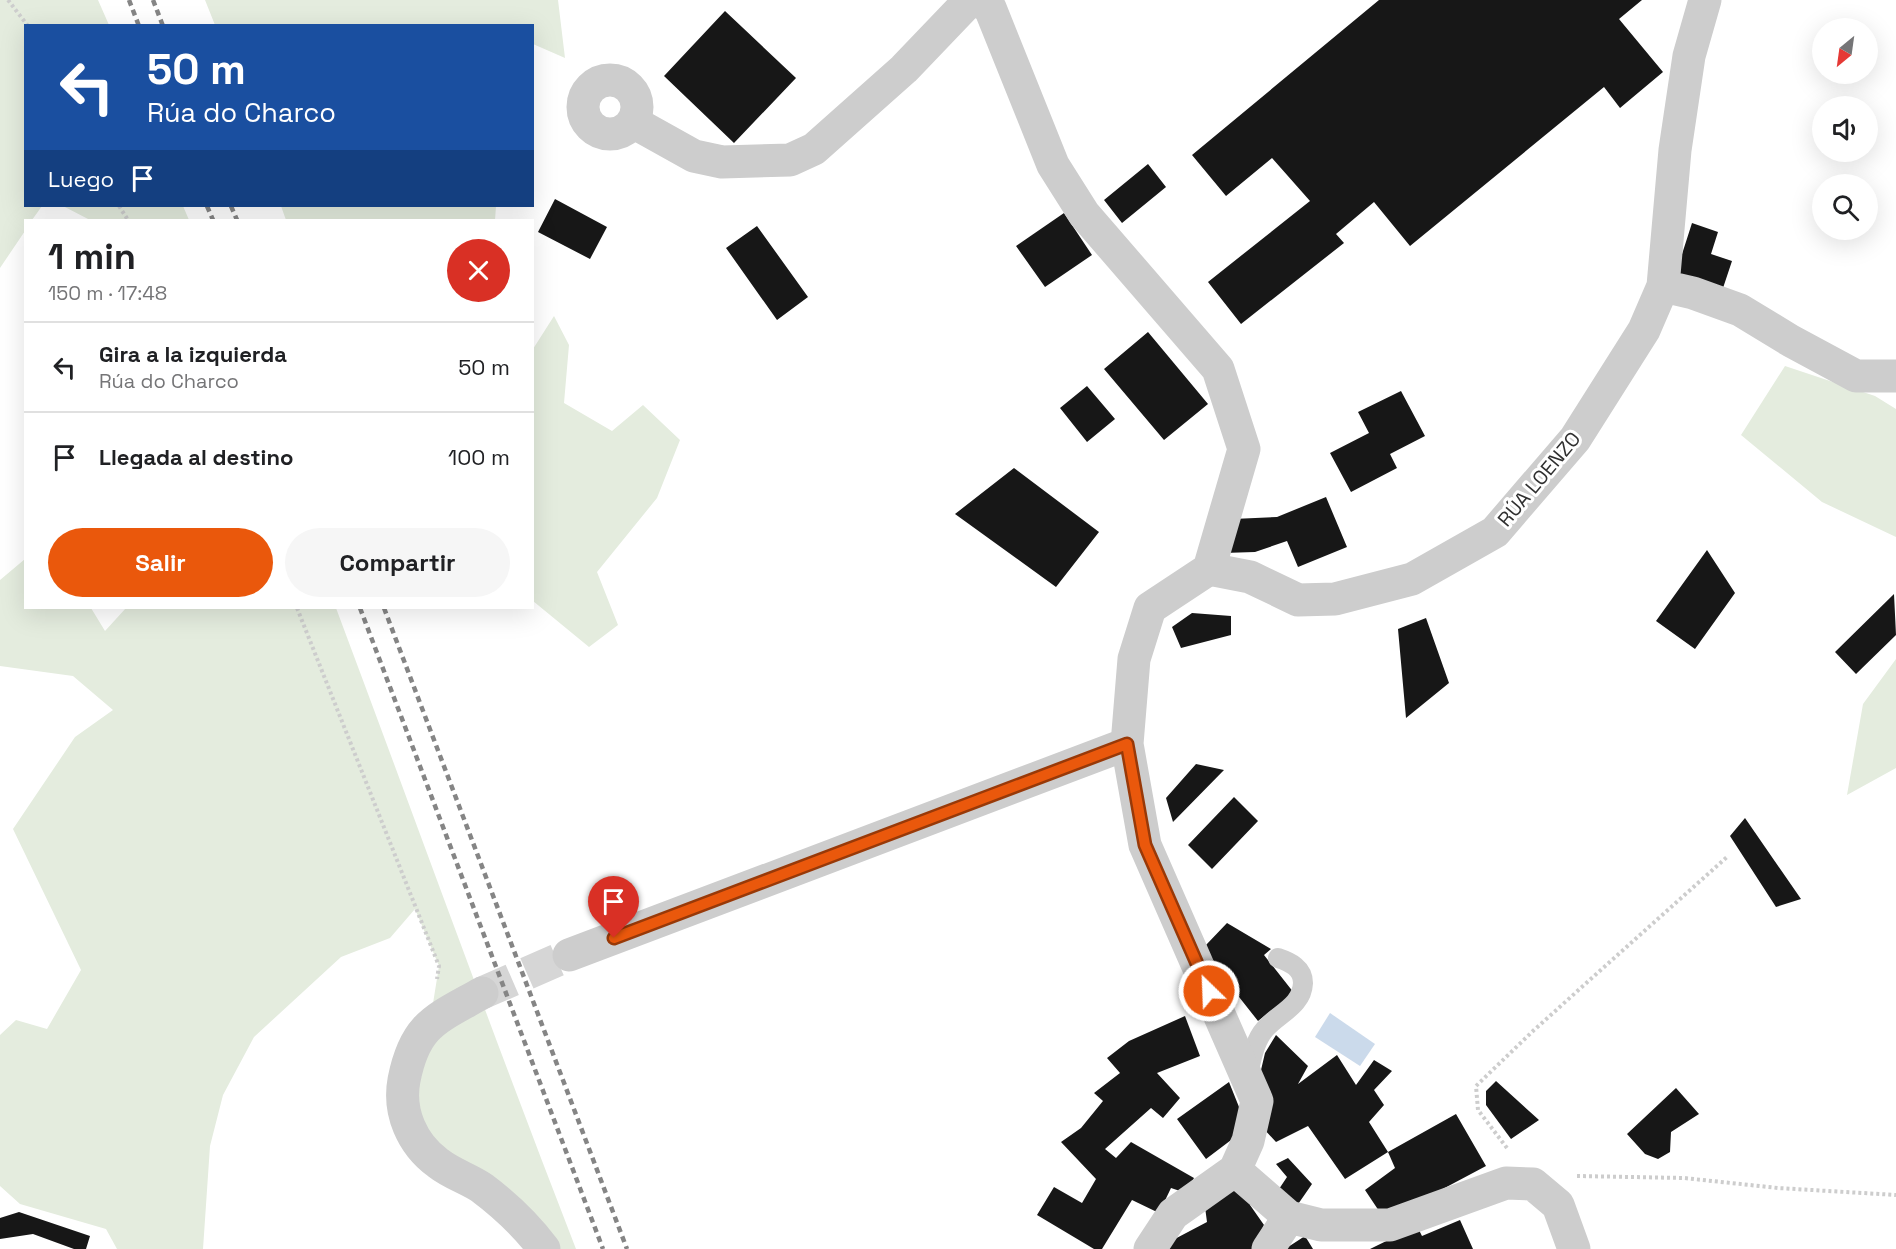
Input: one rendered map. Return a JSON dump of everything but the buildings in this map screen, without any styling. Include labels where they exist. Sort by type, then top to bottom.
[{"type":"street","points":[[633,122],[694,156],[722,162],[790,160],[814,149],[904,69],[970,0]]},
{"type":"street","points":[[978,0],[990,8],[1053,165],[1084,214],[1218,369],[1245,449],[1209,569],[1150,608],[1134,659],[1127,744],[1145,845],[1257,1101],[1248,1141],[1235,1170],[1173,1214],[1150,1249]]},
{"type":"street","name":"RÚA LOENZO","points":[[1209,569],[1250,577],[1299,600],[1335,599],[1412,579],[1495,532],[1575,439],[1644,330],[1663,286],[1675,150],[1687,68],[1705,0]]},
{"type":"street","points":[[1663,286],[1694,293],[1740,310],[1856,376],[1896,376]]},
{"type":"street","points":[[569,955],[1127,744]]},
{"type":"street","points":[[482,993],[430,1022],[409,1053],[400,1098],[414,1140],[438,1164],[480,1187],[507,1208],[526,1225],[544,1249]]},
{"type":"street","points":[[1235,1170],[1289,1217],[1321,1225],[1390,1224],[1506,1184],[1533,1184],[1558,1205],[1574,1249]]},
{"type":"street","points":[[1268,1249],[1289,1217]]},
{"type":"lane","points":[[1247,1078],[1257,1045],[1265,1029],[1293,1006],[1303,992],[1303,977],[1293,963],[1278,958]]},
{"type":"path","points":[[8,0],[26,24]]},
{"type":"path","points":[[297,609],[439,966],[430,1022]]},
{"type":"path","points":[[1728,856],[1534,1030],[1476,1086],[1478,1110],[1533,1184],[1588,1175],[1684,1178],[1778,1188],[1896,1196]]},
{"type":"shaded area","points":[[0,0],[98,0],[109,24],[24,24],[24,207],[41,207],[33,219],[24,219],[24,232],[0,268]]},
{"type":"shaded area","points":[[205,0],[558,0],[565,58],[534,44],[534,24],[215,24]]},
{"type":"shaded area","points":[[65,207],[183,207],[189,219],[88,219]]},
{"type":"shaded area","points":[[281,207],[496,207],[495,219],[286,219]]},
{"type":"shaded area","points":[[554,316],[569,345],[564,403],[612,431],[643,405],[680,440],[657,498],[597,572],[618,625],[589,647],[534,602],[534,347]]},
{"type":"shaded area","points":[[1785,366],[1875,396],[1896,409],[1896,537],[1822,502],[1741,435]]},
{"type":"shaded area","points":[[24,560],[24,609],[92,609],[105,631],[125,609],[336,609],[576,1249],[544,1249],[405,1114],[430,1022],[439,966],[415,909],[390,938],[341,957],[254,1037],[223,1095],[210,1146],[203,1249],[117,1249],[106,1229],[20,1204],[0,1186],[0,1035],[16,1020],[47,1029],[81,970],[13,829],[75,737],[113,710],[73,676],[0,666],[0,580]]},
{"type":"shaded area","points":[[1896,659],[1896,768],[1847,795],[1863,704]]},
{"type":"water","points":[[1330,1013],[1375,1044],[1360,1066],[1315,1037]]},
{"type":"tunnel","points":[[482,993],[569,955]]},
{"type":"railway","points":[[129,0],[138,24]]},
{"type":"railway","points":[[153,0],[162,24]]},
{"type":"railway","points":[[207,207],[213,219]]},
{"type":"railway","points":[[231,207],[237,219]]},
{"type":"railway","points":[[360,609],[603,1249]]},
{"type":"railway","points":[[384,609],[627,1249]]},
{"type":"route","points":[[614,938],[1127,744],[1145,845],[1209,991]]}]
